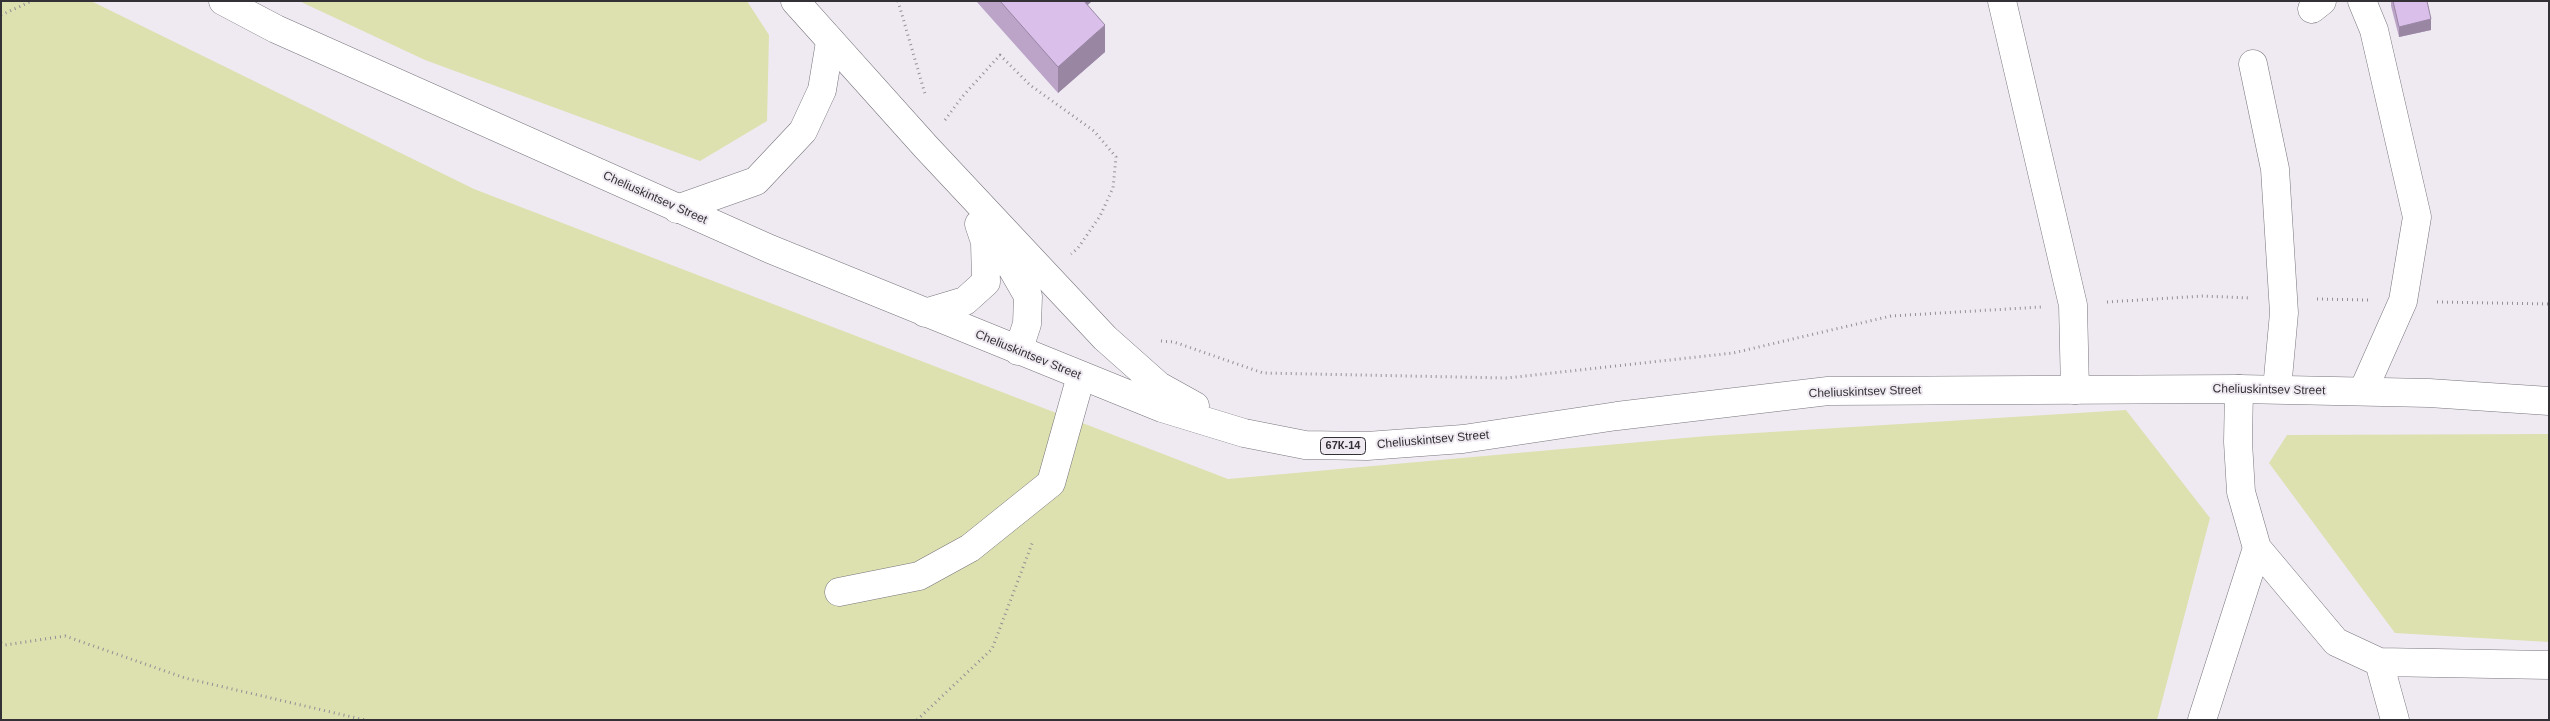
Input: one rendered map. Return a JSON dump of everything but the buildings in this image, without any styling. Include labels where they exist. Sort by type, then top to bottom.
[{"type":"main road","name":"Cheliuskintsev Street","points":[[223,1],[255,9],[678,209],[925,313],[1162,408],[1244,434],[1305,445],[1367,446],[1462,439],[1617,416],[1828,391],[2277,389],[2429,392],[2549,401]]},
{"type":"main road","points":[[795,1],[830,42],[1105,338],[1159,386],[1244,434]]},
{"type":"main road","points":[[2002,1],[2073,304],[2075,390]]},
{"type":"main road","points":[[2362,1],[2374,30],[2417,217],[2403,301],[2363,391]]},
{"type":"main road","points":[[678,209],[756,181],[803,131],[822,90],[830,42]]},
{"type":"main road","points":[[2252,64],[2275,168],[2284,313],[2277,389]]},
{"type":"main road","points":[[925,313],[965,301],[986,282],[985,242],[970,194]]},
{"type":"main road","points":[[970,194],[1028,296],[1027,324],[1018,351]]},
{"type":"main road","points":[[839,592],[919,576],[970,548],[1052,484],[1081,376]]},
{"type":"main road","points":[[2239,389],[2238,442],[2241,492],[2257,548],[2336,642],[2379,662],[2549,665]]},
{"type":"main road","points":[[2202,720],[2257,548]]},
{"type":"main road","points":[[2379,662],[2395,720]]},
{"type":"path","points":[[1,15],[32,1]]},
{"type":"path","points":[[898,1],[930,112],[926,146]]},
{"type":"path","points":[[926,146],[962,97],[1000,55],[1030,85],[1094,131],[1116,157],[1113,188],[1100,216],[1078,248],[1046,276]]},
{"type":"path","points":[[1105,338],[1174,342],[1263,373],[1507,378],[1734,353],[1891,316],[2203,296],[2549,304]]},
{"type":"path","points":[[917,720],[992,649],[1034,537]]},
{"type":"path","points":[[1,643],[5,645],[65,636],[186,678],[365,720]]},
{"type":"green space","points":[[1,1],[91,1],[474,189],[1228,479],[1707,436],[2126,410],[2210,518],[2157,720],[1,720]]},
{"type":"green space","points":[[299,1],[747,1],[769,35],[767,121],[700,161],[425,60]]},
{"type":"green space","points":[[2549,434],[2549,642],[2395,633],[2269,463],[2287,435]]}]
